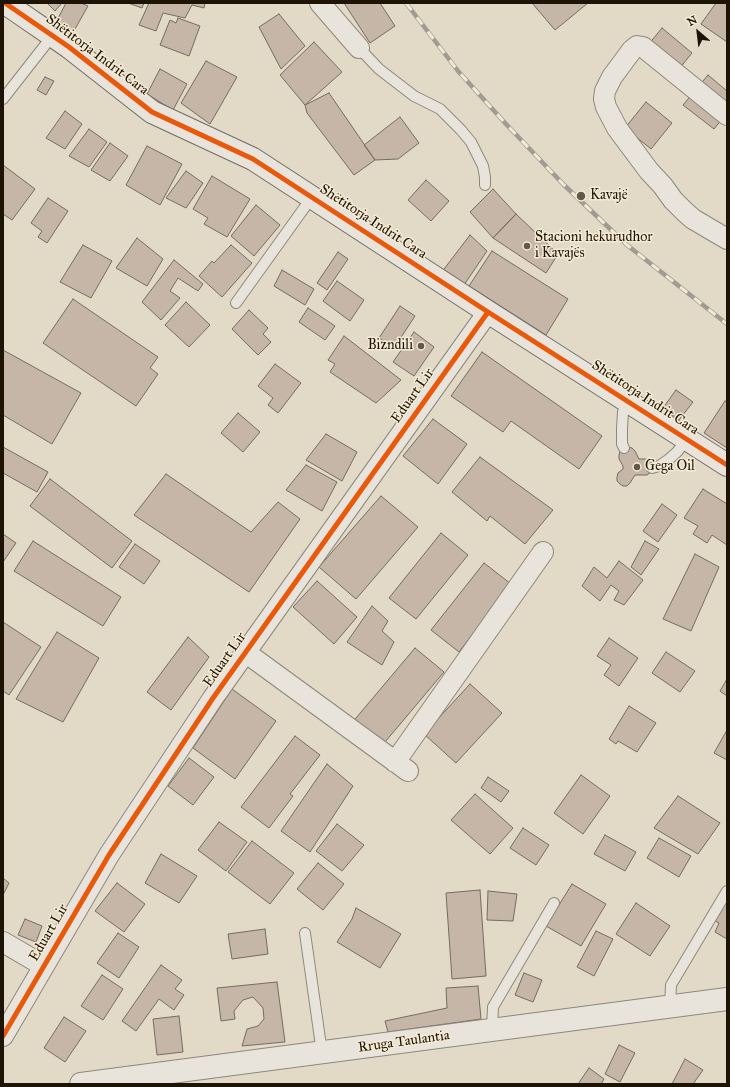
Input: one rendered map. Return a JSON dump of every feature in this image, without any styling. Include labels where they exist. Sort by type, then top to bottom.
[{"type":"main road","name":"Shëtitorja Indrit Cara","points":[[5,3],[69,46],[152,112],[253,159],[727,465]]},
{"type":"main road","name":"Rruga Taulantia","points":[[81,1084],[109,1082],[727,999]]},
{"type":"street","points":[[320,3],[359,48]]},
{"type":"street","points":[[727,115],[643,47],[637,46],[632,50],[612,77],[605,91],[604,98],[606,107],[617,128],[673,200],[693,219],[727,238]]},
{"type":"street","name":"Eduart Lir","points":[[3,1036],[108,855],[213,698],[488,312]]},
{"type":"street","points":[[246,652],[402,767],[543,552]]},
{"type":"street","points":[[3,942],[44,966]]},
{"type":"lane","points":[[3,99],[53,35]]},
{"type":"lane","points":[[359,48],[378,69],[414,96],[440,109],[461,130],[471,142],[483,166],[485,185]]},
{"type":"lane","points":[[236,303],[312,197]]},
{"type":"lane","points":[[624,448],[622,444],[622,428],[623,412],[626,400]]},
{"type":"lane","points":[[652,468],[659,466],[668,460],[687,439]]},
{"type":"lane","points":[[670,1006],[671,986],[727,891]]},
{"type":"lane","points":[[492,1030],[493,1007],[554,903]]},
{"type":"lane","points":[[305,933],[322,1053]]},
{"type":"building","points":[[47,3],[62,3],[55,11]]},
{"type":"building","points":[[66,3],[81,3],[88,6],[71,36],[53,28]]},
{"type":"building","points":[[128,3],[144,3],[142,8]]},
{"type":"building","points":[[149,3],[205,3],[204,8],[192,5],[185,18],[163,13],[156,31],[139,25]]},
{"type":"building","points":[[344,3],[380,3],[395,26],[370,43]]},
{"type":"building","points":[[532,3],[588,3],[555,30]]},
{"type":"building","points":[[716,3],[727,3],[727,42],[701,24]]},
{"type":"building","points":[[279,14],[305,46],[281,69],[259,27]]},
{"type":"building","points":[[178,18],[200,26],[189,56],[160,45],[170,20],[176,23]]},
{"type":"building","points":[[662,28],[692,53],[670,80],[640,55]]},
{"type":"building","points":[[314,42],[342,72],[305,105],[280,75]]},
{"type":"building","points":[[206,61],[237,77],[210,124],[181,103]]},
{"type":"building","points":[[160,69],[187,84],[173,110],[147,94]]},
{"type":"building","points":[[708,75],[727,91],[727,113],[714,129],[683,105]]},
{"type":"building","points":[[45,77],[54,81],[46,95],[37,90]]},
{"type":"building","points":[[329,93],[375,160],[354,175],[307,113],[305,105]]},
{"type":"building","points":[[646,102],[672,123],[651,149],[625,128]]},
{"type":"building","points":[[65,111],[82,124],[65,149],[46,138]]},
{"type":"building","points":[[400,117],[419,143],[398,159],[375,160],[364,145]]},
{"type":"building","points":[[89,129],[107,142],[89,167],[69,156]]},
{"type":"building","points":[[110,143],[128,156],[110,181],[91,170]]},
{"type":"building","points":[[147,146],[182,164],[160,205],[126,185]]},
{"type":"building","points":[[3,165],[35,189],[12,220],[3,214]]},
{"type":"building","points":[[186,171],[203,183],[186,208],[166,198]]},
{"type":"building","points":[[212,176],[250,199],[227,237],[204,224],[208,218],[193,209]]},
{"type":"building","points":[[426,180],[449,201],[431,221],[408,200]]},
{"type":"building","points":[[493,189],[516,214],[493,238],[470,212]]},
{"type":"building","points":[[48,198],[68,211],[47,243],[38,237],[42,231],[31,223]]},
{"type":"building","points":[[256,205],[280,225],[254,256],[231,236]]},
{"type":"building","name":"Stacioni hekurudhor i Kavajës","points":[[516,214],[558,254],[546,273],[493,238]]},
{"type":"building","points":[[470,235],[487,251],[464,285],[441,273]]},
{"type":"building","points":[[137,238],[163,259],[147,286],[116,268]]},
{"type":"building","points":[[83,245],[112,261],[91,298],[60,282]]},
{"type":"building","points":[[231,245],[252,263],[222,297],[199,276],[212,261],[214,263]]},
{"type":"building","points":[[492,251],[568,299],[546,335],[469,286]]},
{"type":"building","points":[[338,252],[348,259],[327,290],[317,283]]},
{"type":"building","points":[[174,260],[203,284],[198,291],[178,278],[170,291],[180,298],[161,320],[142,302]]},
{"type":"building","points":[[282,270],[314,289],[305,305],[274,286]]},
{"type":"building","points":[[337,281],[364,300],[350,321],[323,301]]},
{"type":"building","points":[[73,299],[158,357],[150,368],[158,374],[136,406],[43,343]]},
{"type":"building","points":[[186,302],[210,325],[189,347],[165,325]]},
{"type":"building","points":[[400,306],[415,316],[394,348],[379,338]]},
{"type":"building","points":[[308,308],[335,326],[325,340],[299,322]]},
{"type":"building","points":[[249,310],[268,328],[263,334],[271,342],[258,355],[232,329]]},
{"type":"building","points":[[414,332],[434,347],[414,376],[393,362]]},
{"type":"building","points":[[344,336],[401,380],[376,403],[330,372],[335,364],[328,360]]},
{"type":"building","points":[[3,350],[81,393],[52,444],[3,415]]},
{"type":"building","points":[[482,352],[602,436],[579,469],[511,421],[503,432],[451,396]]},
{"type":"building","points":[[275,364],[301,383],[278,413],[268,405],[273,398],[258,386]]},
{"type":"building","points":[[676,390],[693,402],[679,420],[663,408]]},
{"type":"building","points":[[725,401],[727,402],[727,448],[704,433]]},
{"type":"building","points":[[238,413],[260,432],[243,452],[221,433]]},
{"type":"building","points":[[433,419],[467,444],[438,484],[403,456]]},
{"type":"building","points":[[326,434],[357,452],[342,481],[306,460]]},
{"type":"building","points":[[3,447],[48,472],[37,492],[3,473]]},
{"type":"building","name":"Gega Oil","points":[[628,447],[635,451],[639,459],[646,459],[652,464],[651,472],[647,475],[635,475],[627,486],[623,486],[617,481],[618,473],[623,469],[619,455],[620,451]]},
{"type":"building","points":[[480,457],[553,510],[525,544],[490,516],[487,521],[452,492]]},
{"type":"building","points":[[306,465],[337,482],[322,511],[286,490]]},
{"type":"building","points":[[166,474],[251,532],[278,502],[300,519],[249,592],[134,515]]},
{"type":"building","points":[[50,479],[132,541],[112,568],[30,506]]},
{"type":"building","points":[[703,489],[727,504],[727,545],[712,535],[707,543],[693,534],[698,526],[684,518]]},
{"type":"building","points":[[381,496],[418,527],[356,599],[319,567]]},
{"type":"building","points":[[662,504],[677,515],[658,542],[643,531]]},
{"type":"building","points":[[441,533],[468,555],[416,619],[389,598]]},
{"type":"building","points":[[3,534],[16,543],[3,562]]},
{"type":"building","points":[[33,541],[121,597],[103,626],[14,571]]},
{"type":"building","points":[[645,541],[659,549],[641,575],[631,567]]},
{"type":"building","points":[[135,544],[160,561],[144,584],[119,567]]},
{"type":"building","points":[[695,554],[719,567],[691,631],[663,619]]},
{"type":"building","points":[[619,561],[643,580],[624,605],[614,600],[619,591],[611,585],[600,601],[582,586],[594,567],[607,578]]},
{"type":"building","points":[[484,563],[511,584],[459,652],[431,630]]},
{"type":"building","points":[[317,581],[357,617],[334,644],[293,607]]},
{"type":"building","points":[[372,606],[388,621],[382,631],[394,642],[382,665],[347,642]]},
{"type":"building","points":[[3,622],[41,647],[9,695],[3,691]]},
{"type":"building","points":[[57,632],[99,658],[63,722],[16,699]]},
{"type":"building","points":[[188,637],[209,657],[171,710],[147,692]]},
{"type":"building","points":[[609,638],[638,658],[619,686],[604,675],[611,665],[597,656]]},
{"type":"building","points":[[415,648],[444,672],[380,748],[351,724]]},
{"type":"building","points":[[666,652],[695,671],[680,692],[652,673]]},
{"type":"building","points":[[727,679],[727,696],[720,691]]},
{"type":"building","points":[[470,684],[502,713],[456,763],[424,734]]},
{"type":"building","points":[[232,689],[276,721],[235,779],[193,748]]},
{"type":"building","points":[[629,706],[656,723],[637,752],[618,741],[616,744],[609,739]]},
{"type":"building","points":[[727,730],[727,760],[714,753]]},
{"type":"building","points":[[295,736],[320,755],[290,794],[293,796],[269,828],[241,807]]},
{"type":"building","points":[[189,758],[214,777],[193,805],[168,786]]},
{"type":"building","points":[[327,764],[353,786],[310,852],[281,831]]},
{"type":"building","points":[[581,775],[610,796],[583,834],[554,813]]},
{"type":"building","points":[[488,777],[509,791],[501,802],[481,788]]},
{"type":"building","points":[[475,794],[513,828],[490,854],[451,820]]},
{"type":"building","points":[[678,796],[720,823],[698,854],[654,828]]},
{"type":"building","points":[[219,822],[247,842],[226,871],[198,850]]},
{"type":"building","points":[[337,824],[364,845],[342,871],[316,851]]},
{"type":"building","points":[[523,828],[549,845],[536,865],[510,848]]},
{"type":"building","points":[[605,835],[636,852],[625,871],[594,854]]},
{"type":"building","points":[[659,838],[691,856],[679,877],[647,858]]},
{"type":"building","points":[[252,841],[294,873],[270,904],[228,872]]},
{"type":"building","points":[[161,854],[197,876],[179,903],[145,883]]},
{"type":"building","points":[[318,863],[344,884],[323,910],[297,889]]},
{"type":"building","points":[[3,878],[9,883],[3,895]]},
{"type":"building","points":[[117,883],[145,904],[124,932],[95,911]]},
{"type":"building","points":[[572,884],[606,904],[581,946],[546,926]]},
{"type":"building","points":[[480,890],[486,976],[452,979],[446,893]]},
{"type":"building","points":[[488,891],[517,894],[513,921],[487,920]]},
{"type":"building","points":[[727,899],[727,939],[715,932],[719,923],[715,921]]},
{"type":"building","points":[[636,903],[670,926],[650,956],[616,934]]},
{"type":"building","points":[[356,908],[401,934],[380,968],[337,942],[352,919]]},
{"type":"building","points":[[25,919],[42,926],[36,942],[18,935]]},
{"type":"building","points":[[265,929],[268,954],[232,959],[228,934]]},
{"type":"building","points":[[596,931],[613,939],[594,976],[577,967]]},
{"type":"building","points":[[118,933],[139,947],[119,978],[97,963]]},
{"type":"building","points":[[161,965],[182,980],[175,989],[184,995],[174,1010],[159,999],[136,1031],[122,1021]]},
{"type":"building","points":[[524,973],[542,980],[533,1002],[515,995]]},
{"type":"building","points":[[102,975],[123,989],[103,1020],[81,1006]]},
{"type":"building","points":[[277,982],[285,1042],[242,1046],[247,1029],[258,1026],[264,1019],[263,1008],[253,997],[243,1000],[234,1011],[235,1019],[221,1021],[217,988]]},
{"type":"building","points":[[478,986],[481,1019],[388,1032],[385,1021],[447,1008],[446,988]]},
{"type":"building","points":[[179,1016],[183,1052],[157,1055],[153,1019]]},
{"type":"building","points":[[64,1017],[86,1031],[65,1062],[44,1048]]},
{"type":"building","points":[[619,1045],[635,1053],[620,1082],[605,1074]]},
{"type":"building","points":[[685,1059],[703,1070],[693,1084],[672,1084]]},
{"type":"building","points":[[589,1068],[604,1079],[601,1084],[578,1084]]},
{"type":"railway","points":[[406,3],[458,71],[563,184],[627,245],[727,324]]},
{"type":"cycle path","points":[[5,3],[69,47],[152,112],[253,159],[727,465]]},
{"type":"cycle path","points":[[3,1036],[109,855],[213,698],[488,312]]},
{"type":"place","name":"Kavajë","points":[[581,196]]},
{"type":"place","name":"Stacioni hekurudhor i Kavajës","points":[[527,246]]},
{"type":"place","name":"Bizndili","points":[[421,346]]},
{"type":"place","name":"Gega Oil","points":[[637,467]]}]
